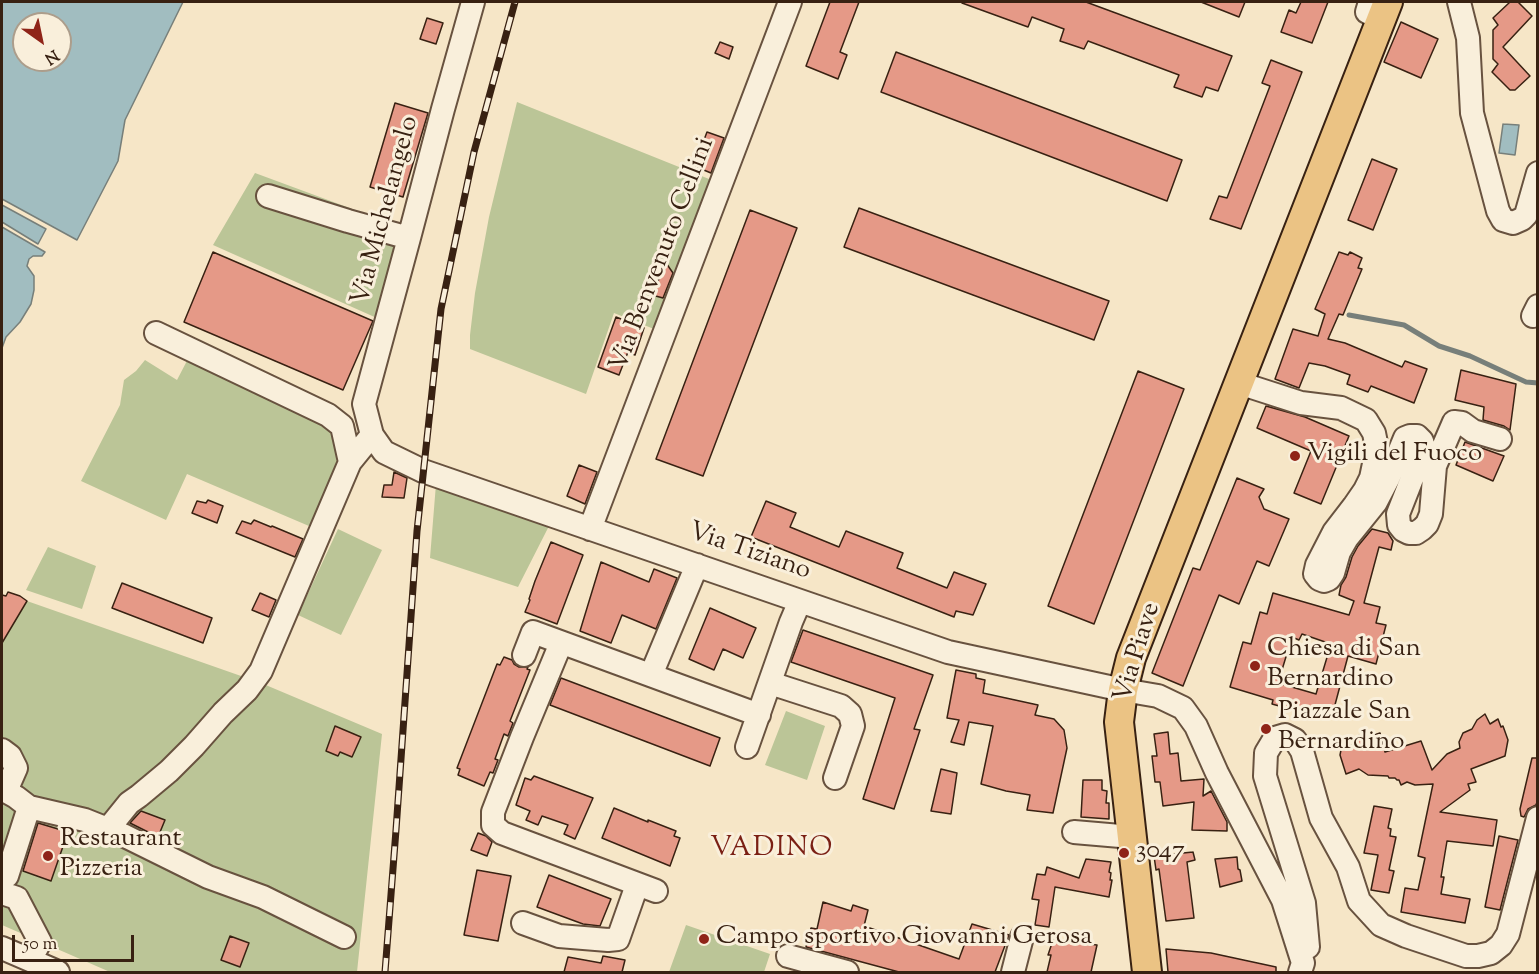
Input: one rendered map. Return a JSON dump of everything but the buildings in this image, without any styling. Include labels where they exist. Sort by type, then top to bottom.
[{"type":"main road","name":"Via Piave","points":[[1148,972],[1119,722],[1123,690],[1131,658],[1239,383],[1380,7]]},
{"type":"street","name":"Via Michelangelo","points":[[372,435],[364,404],[474,2]]},
{"type":"street","name":"Via Benvenuto Cellini","points":[[590,529],[790,2]]},
{"type":"street","points":[[1459,2],[1468,38],[1472,113],[1498,211],[1503,220],[1513,223],[1526,215],[1538,173]]},
{"type":"street","points":[[268,196],[410,238]]},
{"type":"street","points":[[156,333],[328,415],[342,426],[350,462]]},
{"type":"street","points":[[1239,383],[1301,403],[1341,408],[1366,420],[1374,433],[1375,459],[1371,478],[1365,490],[1334,532],[1317,565],[1315,574],[1324,581],[1329,579],[1333,573],[1339,552],[1347,538],[1376,502],[1405,438],[1417,436],[1424,448],[1398,514],[1399,525],[1402,530],[1409,533],[1422,530],[1427,524],[1431,514],[1435,466],[1454,422],[1462,423],[1473,430],[1500,439]]},
{"type":"street","points":[[108,829],[129,803],[169,771],[194,746],[247,690],[261,671],[350,462],[372,435]]},
{"type":"street","name":"Via Tiziano","points":[[372,435],[384,452],[423,471],[948,652],[1158,696],[1183,708],[1196,726],[1217,773],[1283,900],[1302,968]]},
{"type":"street","points":[[651,675],[697,565]]},
{"type":"street","points":[[747,747],[800,601]]},
{"type":"street","points":[[524,655],[533,632],[759,715]]},
{"type":"street","points":[[522,923],[560,936],[618,939],[647,888],[502,833],[494,825],[493,812],[561,643]]},
{"type":"street","points":[[770,683],[841,706],[850,714],[853,726],[835,778]]},
{"type":"street","points":[[1302,968],[1308,946],[1304,903],[1265,776],[1266,753],[1275,738],[1285,735],[1295,740],[1302,751],[1321,819],[1348,867],[1359,901],[1381,925],[1466,956],[1478,956],[1491,952],[1501,945],[1508,934],[1538,818]]},
{"type":"street","points":[[2,750],[10,756],[16,768],[7,792],[29,807],[85,820],[125,836],[208,877],[263,897],[344,938]]},
{"type":"street","points":[[29,807],[6,883],[40,942],[30,960]]},
{"type":"street","points":[[1074,831],[1132,837]]},
{"type":"street","points":[[1013,972],[1022,937]]},
{"type":"street","points":[[2,948],[58,972]]},
{"type":"street","points":[[788,956],[847,972]]},
{"type":"green space","points":[[517,102],[714,181],[659,331],[614,313],[586,394],[470,349],[475,293],[489,217]]},
{"type":"green space","points":[[255,173],[401,227],[379,319],[213,245]]},
{"type":"green space","points":[[190,355],[332,429],[345,456],[316,529],[187,474],[166,520],[81,481],[120,405],[124,380],[145,360],[177,380]]},
{"type":"green space","points":[[436,484],[549,526],[518,587],[430,558]]},
{"type":"green space","points":[[338,529],[382,550],[341,635],[298,615]]},
{"type":"green space","points":[[48,547],[96,566],[82,609],[26,590]]},
{"type":"green space","points":[[27,601],[261,683],[382,734],[357,972],[110,972],[2,925],[2,642]]},
{"type":"green space","points":[[786,711],[825,726],[807,780],[765,765]]},
{"type":"green space","name":"Campo sportivo Giovanni Gerosa","points":[[686,925],[770,954],[764,972],[669,972]]},
{"type":"water","points":[[2,2],[183,2],[125,120],[118,161],[77,240],[2,199]]},
{"type":"water","points":[[1503,124],[1519,125],[1515,155],[1499,153]]},
{"type":"water","points":[[2,205],[46,229],[38,244],[2,222]]},
{"type":"water","points":[[2,227],[45,252],[42,256],[33,256],[29,259],[27,266],[34,276],[31,304],[20,322],[6,337],[2,348]]},
{"type":"waterway","points":[[1349,315],[1404,325],[1439,346],[1470,356],[1526,382],[1538,383]]},
{"type":"railway","points":[[385,972],[417,531],[441,309],[474,152],[515,2]]},
{"type":"place","name":"Vigili del Fuoco","points":[[1295,456]]},
{"type":"place","name":"Chiesa di San Bernardino","points":[[1255,666]]},
{"type":"place","name":"Piazzale San Bernardino","points":[[1266,729]]},
{"type":"place","name":"3047","points":[[1124,853]]},
{"type":"place","name":"Restaurant Pizzeria","points":[[48,856]]},
{"type":"place","name":"Campo sportivo Giovanni Gerosa","points":[[704,939]]},
{"type":"district","name":"VADINO","points":[[772,850]]}]
